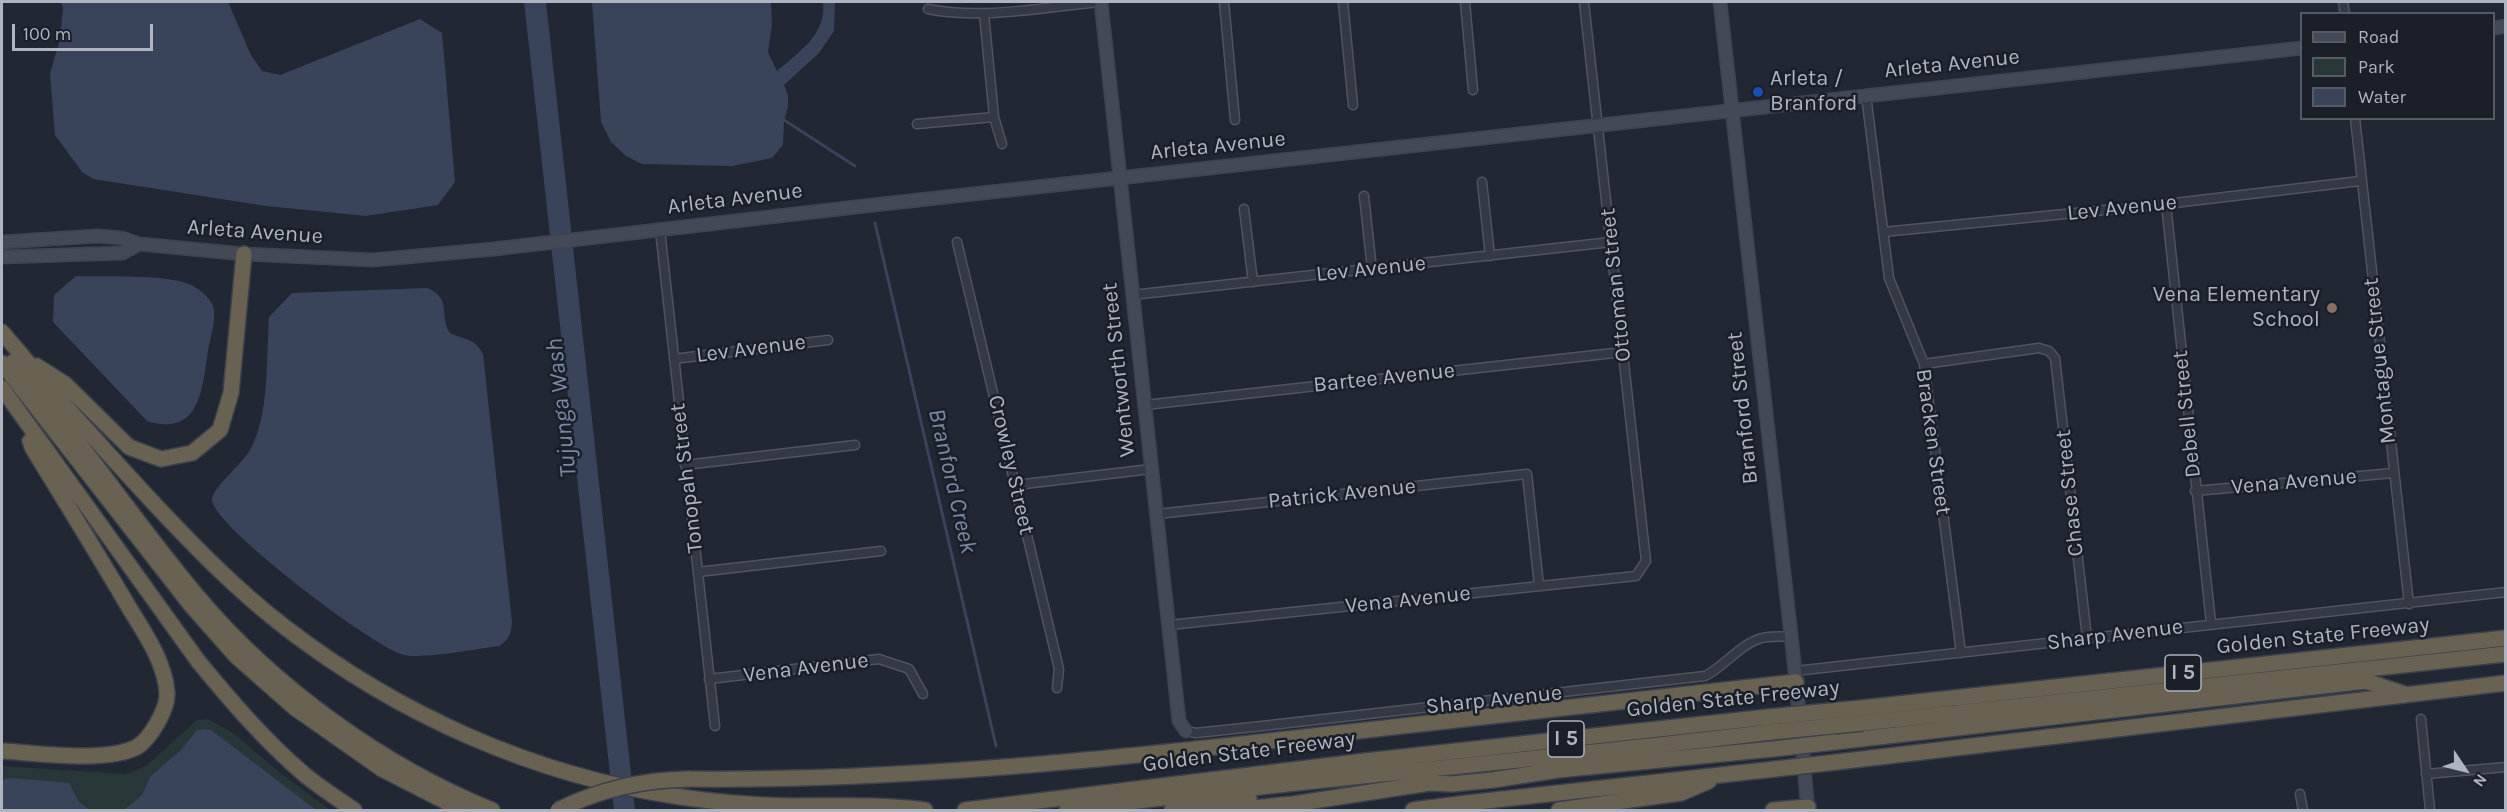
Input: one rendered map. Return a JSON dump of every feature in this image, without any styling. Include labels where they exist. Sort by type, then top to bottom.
[{"type":"highway","points":[[22,364],[65,384],[129,447],[161,459],[192,453],[220,430],[231,393],[244,254]]},
{"type":"highway","points":[[2,332],[22,364],[198,597],[245,647],[303,698],[389,759],[468,807]]},
{"type":"highway","points":[[2,348],[22,364],[187,539],[234,585],[284,627],[328,659],[432,719],[493,746],[604,782],[674,796],[753,805],[888,805],[925,810]]},
{"type":"highway","points":[[2,363],[190,604],[236,656],[295,708],[382,770],[468,807],[492,810]]},
{"type":"highway","points":[[2,388],[198,661],[265,738],[306,776],[354,810]]},
{"type":"highway","points":[[2,751],[91,756],[120,753],[138,746],[153,732],[167,696],[163,670],[97,553],[32,447],[21,416]]},
{"type":"highway","name":"Golden State Freeway","points":[[965,810],[1353,762],[1862,716],[2505,638]]},
{"type":"highway","points":[[1862,716],[2505,654]]},
{"type":"highway","points":[[558,810],[600,792],[654,781],[949,772],[1079,761],[1796,677]]},
{"type":"highway","points":[[1293,810],[1431,790],[1452,784],[1558,770],[1773,749],[2366,681],[2408,695]]},
{"type":"highway","name":"I 5","points":[[1413,810],[1775,770],[2505,683]]},
{"type":"highway","points":[[2449,690],[2505,694]]},
{"type":"highway","points":[[1067,810],[1339,778],[1415,772],[1769,725]]},
{"type":"highway","points":[[1559,810],[1682,793],[1723,775]]},
{"type":"highway","points":[[1172,810],[1326,783],[1339,778]]},
{"type":"highway","points":[[1233,810],[1293,804],[1430,783],[1452,784]]},
{"type":"highway","points":[[1773,810],[1808,809]]},
{"type":"main road","name":"Wentworth Street","points":[[1100,2],[1179,721],[1186,731]]},
{"type":"main road","name":"Branford Street","points":[[1720,2],[1796,677],[1808,809]]},
{"type":"main road","name":"Arleta Avenue","points":[[2,242],[97,236],[122,238],[139,244],[244,254],[373,260],[660,230],[1866,94],[2300,48]]},
{"type":"main road","name":"Arleta Avenue","points":[[2,257],[123,253],[139,244]]},
{"type":"street","points":[[928,9],[951,14],[984,14],[1100,2]]},
{"type":"street","points":[[1224,2],[1234,120]]},
{"type":"street","points":[[1343,2],[1353,105]]},
{"type":"street","points":[[1465,2],[1473,90]]},
{"type":"street","name":"Ottoman Street","points":[[1584,2],[1646,561],[1643,569]]},
{"type":"street","points":[[984,14],[994,117],[1002,144]]},
{"type":"street","name":"Bracken Street","points":[[1866,94],[1889,278],[1924,364],[1960,653]]},
{"type":"street","points":[[917,124],[994,117]]},
{"type":"street","name":"Montague Street","points":[[2355,120],[2360,181],[2409,604]]},
{"type":"street","name":"Lev Avenue","points":[[1883,232],[2166,204],[2360,181]]},
{"type":"street","points":[[1482,182],[1490,256]]},
{"type":"street","points":[[1364,196],[1372,269]]},
{"type":"street","name":"Debell Street","points":[[2166,204],[2195,491],[2211,623]]},
{"type":"street","points":[[1244,209],[1253,282]]},
{"type":"street","name":"Tonopah Street","points":[[660,230],[715,726]]},
{"type":"street","name":"Crowley Street","points":[[957,242],[1059,669],[1057,688]]},
{"type":"street","name":"Lev Avenue","points":[[1132,295],[1611,242]]},
{"type":"street","name":"Lev Avenue","points":[[674,359],[828,340]]},
{"type":"street","name":"Chase Street","points":[[1924,364],[2039,348],[2049,351],[2055,358],[2087,638]]},
{"type":"street","name":"Bartee Avenue","points":[[1145,405],[1623,352]]},
{"type":"street","points":[[685,465],[855,446]]},
{"type":"street","points":[[1016,485],[1151,469]]},
{"type":"street","name":"Vena Avenue","points":[[2195,491],[2393,473]]},
{"type":"street","name":"Patrick Avenue","points":[[1157,514],[1527,474],[1539,586]]},
{"type":"street","points":[[698,572],[881,551]]},
{"type":"street","name":"Vena Avenue","points":[[1169,625],[1636,576],[1643,569]]},
{"type":"street","name":"Sharp Avenue","points":[[1796,677],[1960,653],[2211,623],[2409,604],[2505,592]]},
{"type":"street","name":"Sharp Avenue","points":[[1186,731],[1196,733],[1705,676],[1719,669],[1739,651],[1762,638],[1791,636]]},
{"type":"street","name":"Vena Avenue","points":[[709,679],[879,659],[909,669],[923,694]]},
{"type":"street","points":[[2421,719],[2430,810]]},
{"type":"street","points":[[2427,774],[2505,766]]},
{"type":"street","points":[[2300,794],[2303,810]]},
{"type":"green space","points":[[208,719],[233,733],[279,772],[330,810],[2,810],[2,766],[126,774],[146,766],[197,720]]},
{"type":"water","points":[[61,2],[228,2],[251,55],[262,71],[280,75],[420,19],[442,33],[455,182],[438,205],[366,216],[266,206],[93,179],[82,172],[55,135],[50,74],[60,39],[63,8]]},
{"type":"water","points":[[524,2],[546,2],[635,810],[614,810]]},
{"type":"water","points":[[592,2],[771,2],[772,25],[768,52],[777,71],[816,33],[821,24],[823,2],[835,2],[834,31],[819,53],[784,85],[788,95],[788,107],[784,121],[783,145],[772,158],[732,166],[642,164],[626,156],[611,142],[601,122]]},
{"type":"water","points":[[76,276],[150,277],[178,281],[196,288],[209,299],[214,311],[213,328],[200,395],[188,416],[178,422],[165,424],[147,421],[53,322],[54,295]]},
{"type":"water","points":[[427,288],[435,292],[443,302],[445,320],[450,333],[473,342],[483,354],[512,622],[509,636],[499,646],[413,656],[404,655],[387,647],[330,610],[297,585],[238,534],[219,514],[212,500],[217,489],[250,450],[256,436],[261,420],[266,385],[269,317],[292,293]]},
{"type":"water","points":[[197,730],[211,730],[316,810],[124,810],[142,795],[150,777],[182,749]]},
{"type":"water","points":[[4,779],[69,783],[79,802],[90,810],[2,810],[2,783]]},
{"type":"waterway","name":"Branford Creek","points":[[781,118],[855,166]]},
{"type":"waterway","name":"Branford Creek","points":[[875,223],[996,746]]},
{"type":"place","name":"Arleta / Branford","points":[[1758,92]]},
{"type":"place","name":"Vena Elementary School","points":[[2332,308]]},
{"type":"water label","name":"Tujunga Wash","points":[[562,408]]}]
